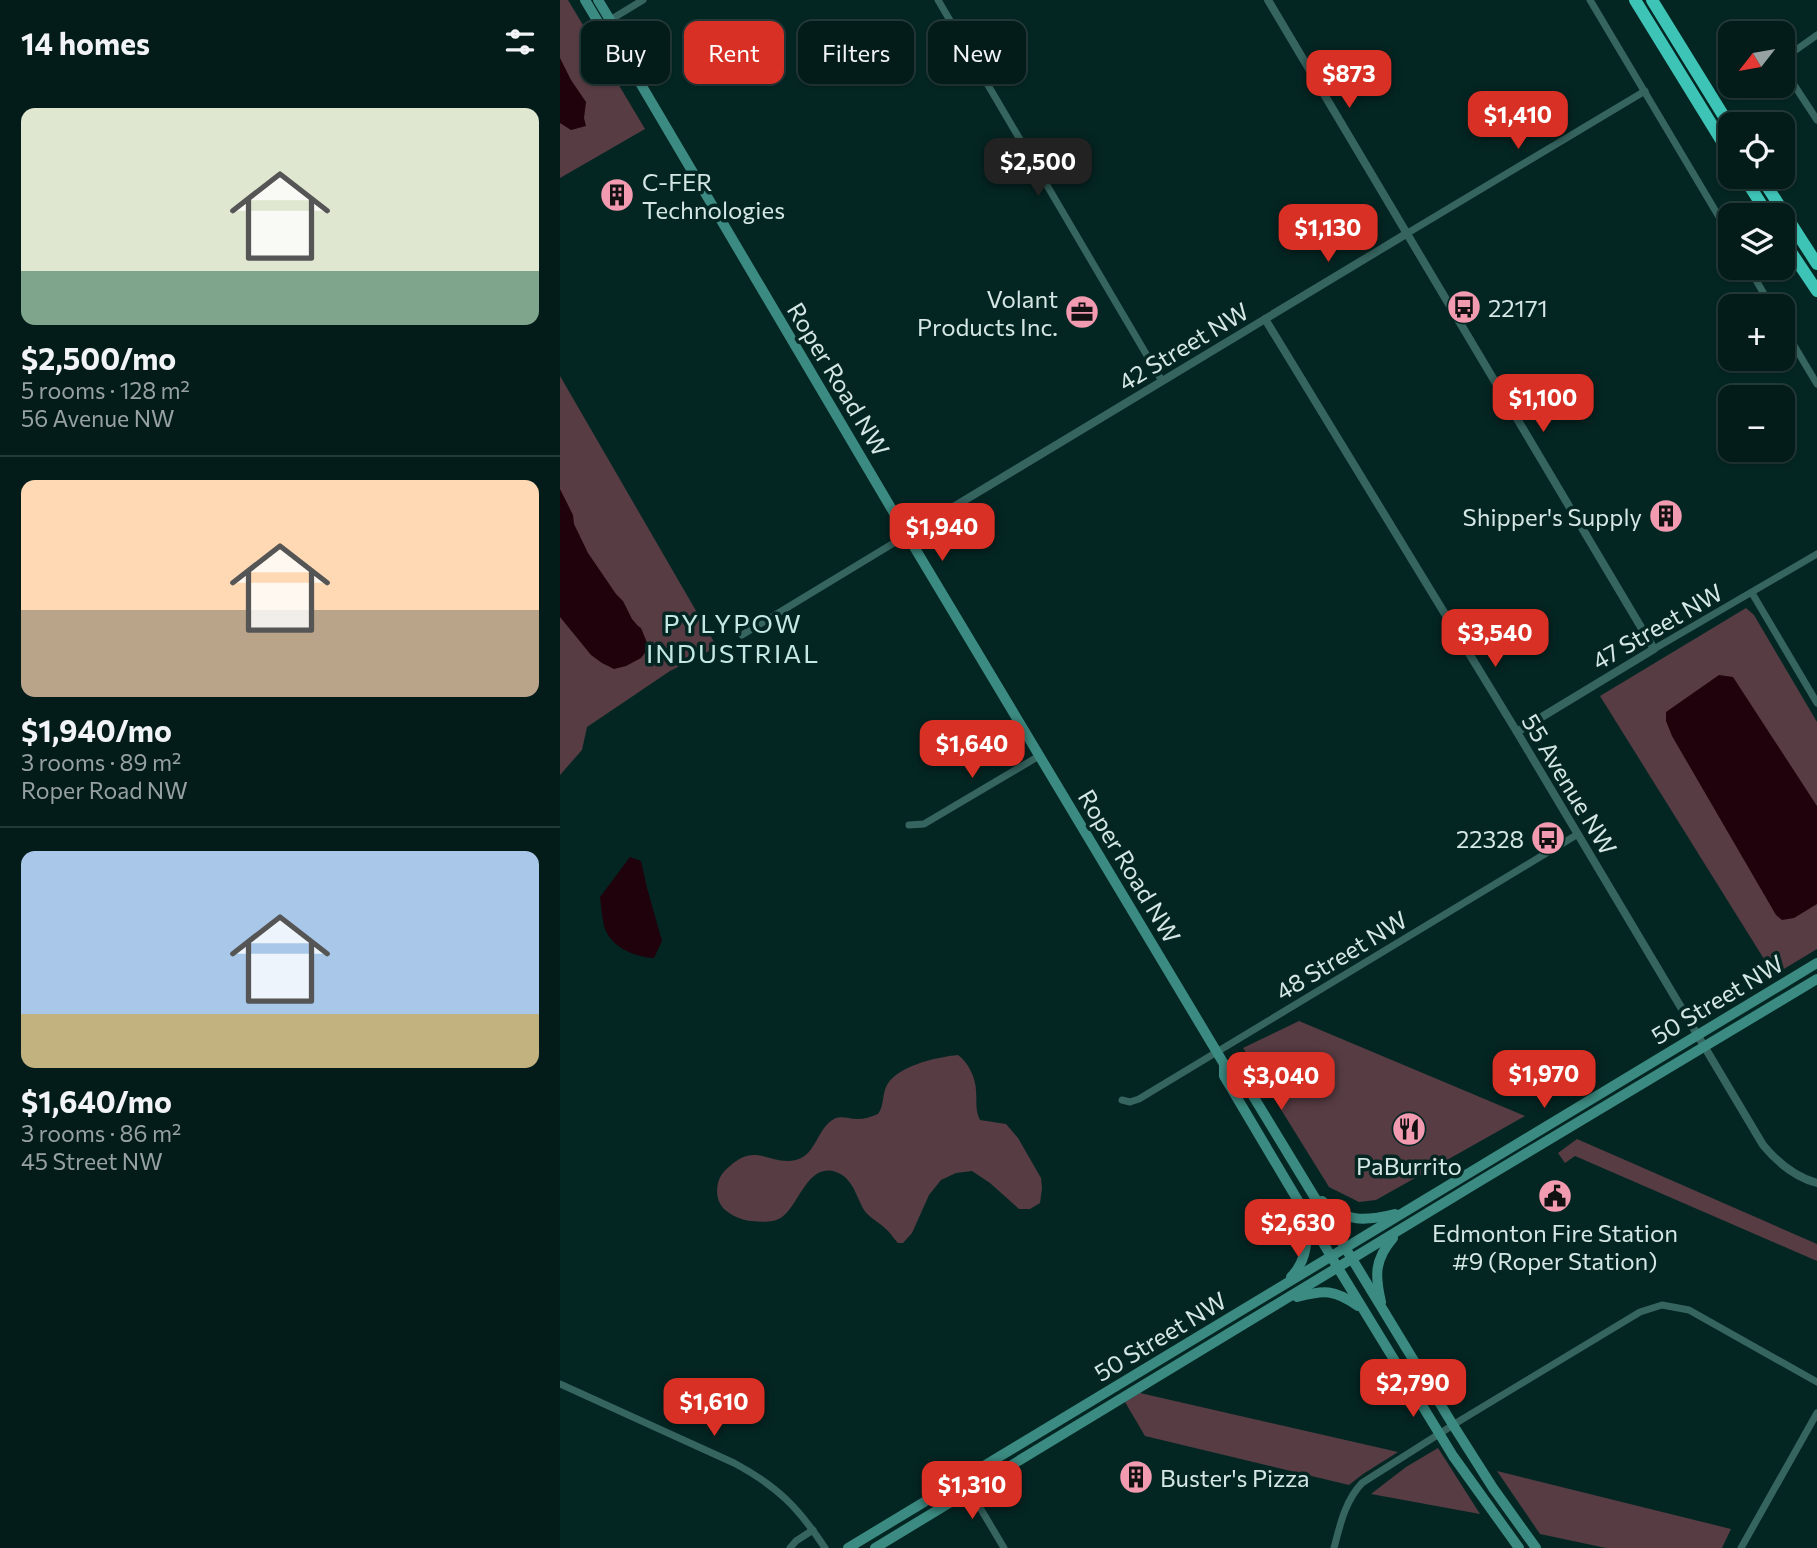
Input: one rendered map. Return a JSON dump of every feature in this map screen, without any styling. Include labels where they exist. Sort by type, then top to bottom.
[{"type":"highway","points":[[1635,0],[1718,135]]},
{"type":"highway","points":[[1652,0],[1721,112]]},
{"type":"highway","points":[[1769,189],[1817,264]]},
{"type":"highway","points":[[1795,258],[1817,291]]},
{"type":"main road","name":"Roper Road NW","points":[[585,0],[597,21]]},
{"type":"main road","name":"Roper Road NW","points":[[598,0],[610,20]]},
{"type":"main road","name":"Roper Road NW","points":[[641,84],[1217,1052],[1224,1064],[1224,1076],[1299,1203],[1440,1434],[1519,1548]]},
{"type":"main road","name":"50 Street NW","points":[[848,1548],[1817,963]]},
{"type":"main road","name":"50 Street NW","points":[[875,1548],[1817,979]]},
{"type":"main road","name":"Roper Road NW","points":[[1224,1064],[1236,1068],[1453,1425],[1536,1548]]},
{"type":"main road","points":[[1312,1192],[1336,1213],[1352,1218],[1374,1219],[1406,1212]]},
{"type":"main road","points":[[1281,1287],[1302,1264],[1305,1252],[1307,1228],[1299,1203]]},
{"type":"main road","points":[[1383,1310],[1378,1282],[1378,1261],[1399,1231]]},
{"type":"main road","points":[[1286,1300],[1314,1293],[1334,1292],[1364,1310]]},
{"type":"street","points":[[610,20],[643,0]]},
{"type":"street","points":[[938,0],[1162,381]]},
{"type":"street","points":[[1268,0],[1654,649]]},
{"type":"street","points":[[1590,0],[1718,215]]},
{"type":"street","points":[[1796,50],[1817,35]]},
{"type":"street","points":[[1796,88],[1817,120]]},
{"type":"street","name":"42 Street NW","points":[[742,635],[1645,91]]},
{"type":"street","name":"55 Avenue NW","points":[[1265,319],[1517,732],[1763,1145],[1787,1169],[1815,1183]]},
{"type":"street","points":[[1795,347],[1817,384]]},
{"type":"street","name":"47 Street NW","points":[[1517,732],[1817,554]]},
{"type":"street","points":[[1752,593],[1817,703]]},
{"type":"street","points":[[909,825],[923,824],[1039,756]]},
{"type":"street","name":"48 Street NW","points":[[1122,1100],[1130,1102],[1139,1099],[1578,834]]},
{"type":"street","points":[[1334,1548],[1347,1504],[1362,1483],[1640,1312],[1662,1305],[1689,1310],[1817,1382]]},
{"type":"street","points":[[560,1384],[757,1475],[790,1502],[825,1548]]},
{"type":"street","points":[[1741,1548],[1817,1413]]},
{"type":"street","points":[[963,1479],[1004,1548]]},
{"type":"street","points":[[790,1548],[804,1534],[813,1530]]},
{"type":"shaded area","points":[[560,0],[568,0],[581,22],[581,84],[618,84],[645,129],[560,178]]},
{"type":"shaded area","points":[[560,58],[586,102],[586,126],[571,130],[560,123]]},
{"type":"shaded area","points":[[560,376],[717,647],[670,671],[587,727],[582,750],[560,775]]},
{"type":"shaded area","points":[[560,489],[588,553],[623,601],[632,619],[641,628],[648,645],[641,658],[626,666],[614,669],[591,655],[560,617]]},
{"type":"shaded area","points":[[1746,608],[1754,615],[1817,722],[1817,949],[1774,975],[1600,696]]},
{"type":"shaded area","points":[[1719,675],[1733,677],[1817,806],[1817,904],[1794,918],[1782,920],[1776,915],[1672,736],[1666,721],[1666,712]]},
{"type":"shaded area","points":[[630,857],[641,861],[662,941],[654,958],[624,950],[612,940],[604,926],[600,897]]},
{"type":"shaded area","points":[[1299,1021],[1525,1116],[1376,1200],[1359,1202],[1329,1187],[1243,1048]]},
{"type":"shaded area","points":[[958,1055],[973,1076],[980,1120],[1006,1124],[1018,1138],[1041,1178],[1040,1203],[1030,1209],[1019,1209],[972,1171],[956,1173],[941,1180],[929,1195],[912,1233],[903,1243],[898,1243],[866,1213],[850,1183],[836,1172],[818,1173],[805,1186],[788,1211],[775,1220],[743,1220],[729,1213],[721,1205],[717,1193],[719,1180],[739,1159],[756,1155],[787,1161],[803,1157],[813,1147],[825,1127],[836,1118],[860,1119],[878,1114],[886,1087],[898,1073],[928,1060]]},
{"type":"shaded area","points":[[1577,1139],[1817,1244],[1817,1261],[1575,1156],[1565,1163],[1558,1153]]},
{"type":"shaded area","points":[[1140,1393],[1398,1452],[1349,1485],[1145,1436],[1125,1402]]},
{"type":"shaded area","points":[[1438,1448],[1480,1514],[1371,1494],[1406,1467]]},
{"type":"shaded area","points":[[1497,1471],[1731,1529],[1722,1548],[1606,1548],[1540,1534]]},
{"type":"place","name":"C-FER Technologies","points":[[617,195]]},
{"type":"place","name":"22171","points":[[1464,307]]},
{"type":"place","name":"Volant Products Inc.","points":[[1082,312]]},
{"type":"place","name":"Shipper's Supply","points":[[1666,516]]},
{"type":"place","name":"22328","points":[[1548,838]]},
{"type":"place","name":"PaBurrito","points":[[1409,1129]]},
{"type":"place","name":"Edmonton Fire Station #9 (Roper Station)","points":[[1555,1196]]},
{"type":"place","name":"Buster's Pizza","points":[[1136,1477]]},
{"type":"district","name":"PYLYPOW INDUSTRIAL","points":[[733,637]]}]
